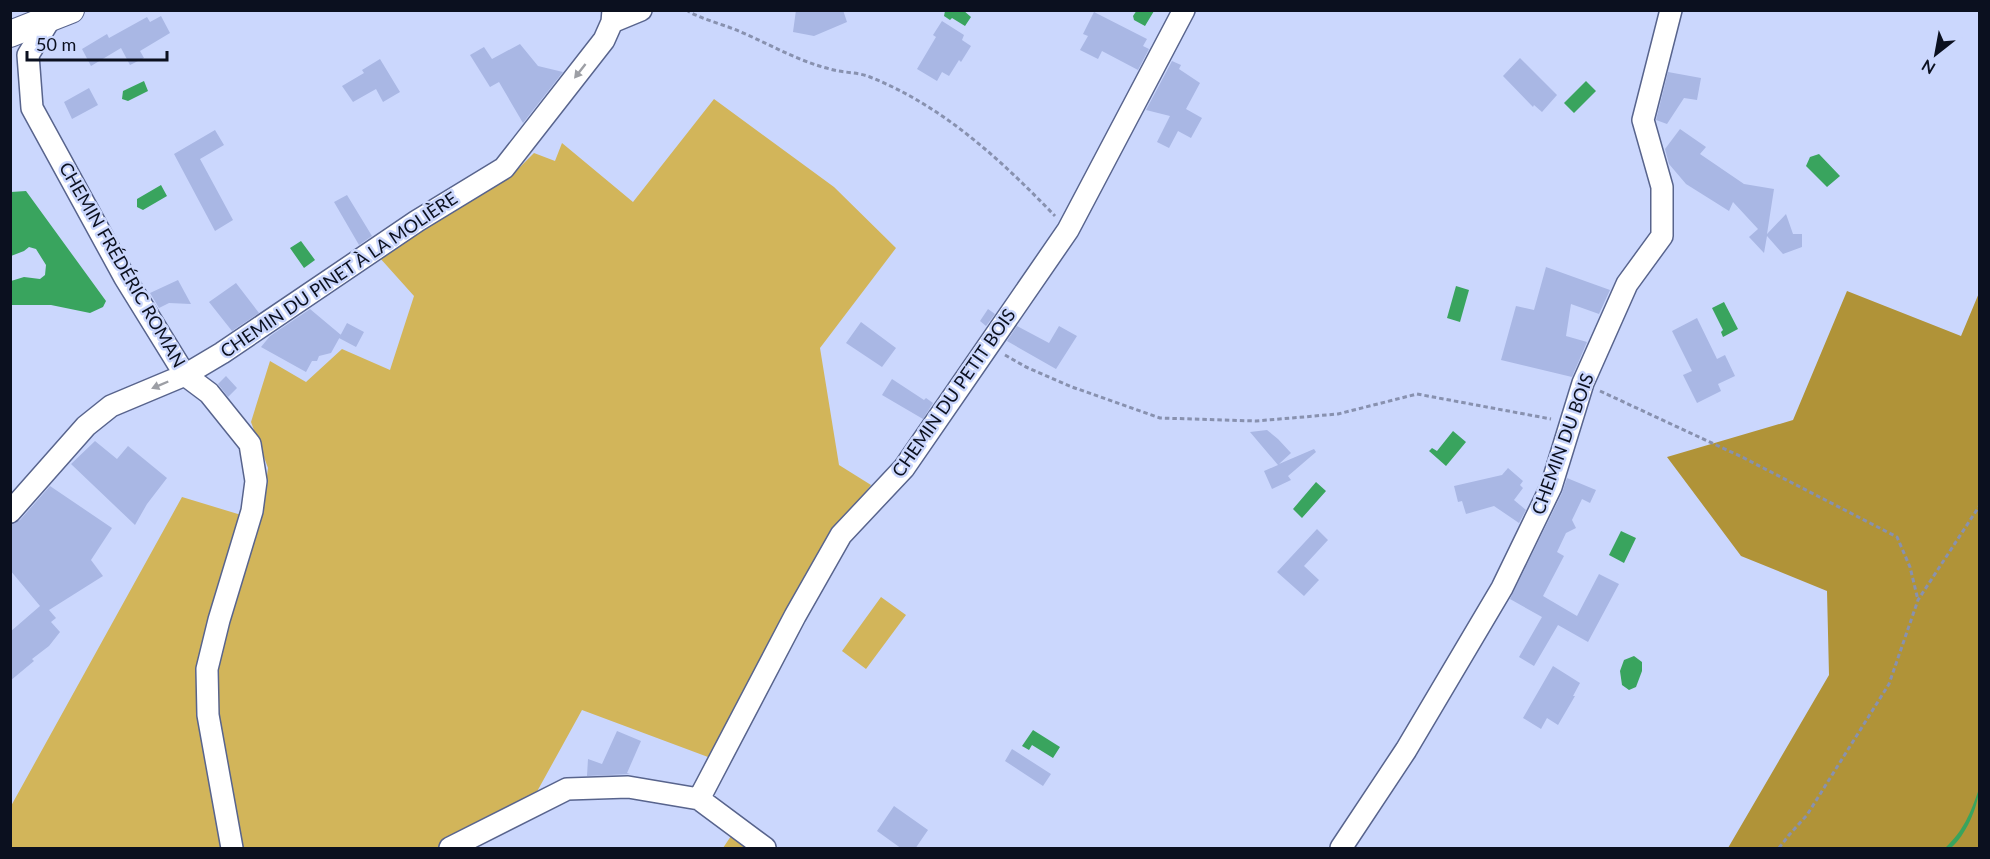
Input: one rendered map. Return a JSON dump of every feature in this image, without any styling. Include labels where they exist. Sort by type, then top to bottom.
[{"type":"street","name":"CHEMIN DU PINET À LA MOLIÈRE","points":[[10,512],[86,426],[111,406],[185,375],[281,315],[417,221],[504,168],[604,40],[613,16],[641,10]]},
{"type":"street","name":"CHEMIN DU PETIT BOIS","points":[[699,800],[795,616],[841,535],[904,468],[1068,230],[1184,10]]},
{"type":"street","name":"CHEMIN DU BOIS","points":[[1341,849],[1406,750],[1502,588],[1551,488],[1583,383],[1627,284],[1662,236],[1662,187],[1643,120],[1671,10]]},
{"type":"street","points":[[10,34],[60,14]]},
{"type":"street","name":"CHEMIN FRÉDÉRIC ROMAN","points":[[60,14],[28,55],[32,108],[126,278],[185,375],[209,393],[250,444],[256,481],[252,511],[219,620],[207,669],[208,715],[232,849]]},
{"type":"street","points":[[450,849],[567,789],[628,787],[699,800],[765,849]]},
{"type":"path","points":[[686,10],[742,32],[795,58],[831,69],[868,76],[925,104],[982,146],[1015,175],[1068,230]]},
{"type":"path","points":[[988,345],[1026,367],[1063,383],[1160,418],[1256,421],[1338,414],[1418,394],[1570,423]]},
{"type":"path","points":[[1583,383],[1742,457],[1897,537],[1910,567],[1918,600]]},
{"type":"path","points":[[1779,849],[1807,815],[1889,684],[1918,600],[1980,505]]},
{"type":"shaded area","points":[[963,10],[971,17],[965,26],[944,16],[945,11]]},
{"type":"shaded area","points":[[1137,10],[1154,11],[1145,26],[1134,20],[1133,16]]},
{"type":"shaded area","points":[[144,81],[148,91],[128,101],[122,99],[123,91]]},
{"type":"shaded area","points":[[1586,81],[1596,91],[1574,113],[1564,103]]},
{"type":"shaded area","points":[[714,99],[834,187],[896,248],[820,348],[839,465],[871,485],[832,534],[708,757],[582,710],[534,797],[458,848],[11,848],[11,806],[182,497],[261,521],[268,468],[251,422],[270,361],[306,382],[342,349],[390,370],[414,296],[379,257],[510,177],[534,153],[555,161],[562,143],[633,202]]},
{"type":"shaded area","points":[[1819,154],[1840,176],[1827,187],[1806,166],[1810,157]]},
{"type":"shaded area","points":[[161,185],[167,196],[143,210],[137,207],[137,199]]},
{"type":"shaded area","points":[[26,191],[106,301],[103,307],[90,313],[51,305],[11,305],[11,281],[24,277],[40,279],[45,275],[46,265],[36,249],[29,247],[11,256],[11,192]]},
{"type":"shaded area","points":[[301,241],[315,260],[304,268],[290,248]]},
{"type":"shaded area","points":[[1456,286],[1469,290],[1460,322],[1447,318]]},
{"type":"shaded area","points":[[1847,291],[1961,336],[1979,293],[1979,848],[1728,848],[1829,675],[1827,591],[1741,556],[1667,457],[1793,420]]},
{"type":"shaded area","points":[[1724,302],[1738,329],[1723,337],[1721,332],[1723,330],[1712,308]]},
{"type":"shaded area","points":[[1453,431],[1466,442],[1446,466],[1429,451],[1432,448],[1437,451]]},
{"type":"shaded area","points":[[1316,482],[1326,491],[1302,518],[1293,509]]},
{"type":"shaded area","points":[[1621,531],[1636,538],[1624,563],[1609,555]]},
{"type":"shaded area","points":[[881,597],[906,615],[866,669],[842,651]]},
{"type":"shaded area","points":[[1634,656],[1642,662],[1642,671],[1636,687],[1629,690],[1622,685],[1620,671],[1624,660]]},
{"type":"shaded area","points":[[1033,730],[1060,747],[1053,758],[1032,745],[1029,750],[1022,746]]},
{"type":"shaded area","points":[[1979,789],[1976,805],[1966,829],[1951,848],[1945,848],[1966,821]]},
{"type":"shaded area","points":[[731,836],[749,848],[723,848]]},
{"type":"building","points":[[796,10],[843,10],[847,22],[814,36],[793,32]]},
{"type":"building","points":[[1094,12],[1147,39],[1143,46],[1149,49],[1138,70],[1102,51],[1098,59],[1080,50],[1088,36],[1083,34]]},
{"type":"building","points":[[161,16],[170,33],[140,51],[144,58],[130,65],[121,48],[91,66],[82,49],[107,34],[109,38],[147,17],[150,22]]},
{"type":"building","points":[[942,21],[964,35],[962,40],[971,46],[949,76],[942,72],[937,81],[917,69],[936,37],[933,35]]},
{"type":"building","points":[[520,44],[538,66],[563,72],[523,123],[499,82],[490,87],[470,55],[484,47],[492,59]]},
{"type":"building","points":[[1520,58],[1557,95],[1542,112],[1534,105],[1533,107],[1503,76]]},
{"type":"building","points":[[380,59],[400,92],[383,102],[376,89],[353,102],[342,86],[364,73],[362,70]]},
{"type":"building","points":[[1172,61],[1181,65],[1179,69],[1200,83],[1186,109],[1202,118],[1191,138],[1178,131],[1169,148],[1157,142],[1170,116],[1146,110]]},
{"type":"building","points":[[1668,72],[1701,78],[1697,100],[1684,98],[1667,124],[1656,120]]},
{"type":"building","points":[[89,88],[98,105],[72,119],[64,102]]},
{"type":"building","points":[[1680,129],[1706,147],[1700,154],[1744,184],[1774,189],[1767,234],[1786,214],[1793,234],[1802,234],[1802,247],[1783,254],[1767,236],[1764,253],[1749,237],[1758,229],[1733,202],[1729,211],[1686,184],[1669,164],[1665,149]]},
{"type":"building","points":[[215,130],[224,145],[200,159],[233,220],[215,231],[174,154]]},
{"type":"building","points":[[347,195],[372,236],[359,245],[334,202]]},
{"type":"building","points":[[1546,267],[1610,290],[1599,314],[1571,304],[1566,336],[1587,342],[1572,377],[1501,360],[1516,306],[1534,310]]},
{"type":"building","points":[[178,280],[191,304],[169,303],[159,308],[150,293]]},
{"type":"building","points":[[236,283],[259,313],[232,331],[209,302]]},
{"type":"building","points":[[310,309],[341,335],[331,353],[319,356],[317,361],[312,361],[306,372],[261,347],[270,336]]},
{"type":"building","points":[[988,309],[995,314],[986,326],[980,321]]},
{"type":"building","points":[[1697,318],[1717,359],[1725,355],[1735,376],[1718,384],[1721,391],[1697,403],[1683,375],[1692,371],[1672,331]]},
{"type":"building","points":[[861,322],[896,348],[882,367],[846,343]]},
{"type":"building","points":[[347,323],[364,332],[356,347],[339,338]]},
{"type":"building","points":[[1017,326],[1049,343],[1059,326],[1077,336],[1056,369],[1007,341]]},
{"type":"building","points":[[226,376],[237,388],[228,397],[218,384]]},
{"type":"building","points":[[892,379],[924,400],[926,398],[933,403],[923,419],[882,395]]},
{"type":"building","points":[[1267,430],[1291,453],[1279,464],[1314,449],[1316,452],[1288,476],[1291,480],[1272,489],[1264,471],[1278,465],[1250,432]]},
{"type":"building","points":[[95,441],[117,459],[128,446],[167,478],[147,504],[135,525],[71,464]]},
{"type":"building","points":[[1508,468],[1523,481],[1520,485],[1523,488],[1514,500],[1526,510],[1519,523],[1494,506],[1466,514],[1462,501],[1458,502],[1454,486],[1502,475]]},
{"type":"building","points":[[1567,478],[1596,490],[1590,503],[1582,499],[1572,520],[1576,528],[1566,533],[1557,552],[1564,556],[1543,596],[1577,616],[1599,574],[1619,584],[1588,642],[1558,625],[1534,666],[1519,657],[1542,617],[1510,599],[1562,493]]},
{"type":"building","points":[[50,486],[112,528],[91,560],[103,576],[49,610],[56,618],[51,622],[60,632],[49,646],[32,659],[34,661],[10,681],[10,632],[40,606],[10,570],[10,524],[20,520]]},
{"type":"building","points":[[1317,529],[1328,540],[1304,566],[1319,580],[1304,596],[1277,572]]},
{"type":"building","points":[[1553,666],[1580,683],[1558,725],[1547,718],[1541,729],[1523,718]]},
{"type":"building","points":[[617,731],[641,741],[627,773],[630,774],[587,776],[588,759],[602,764]]},
{"type":"building","points":[[1012,749],[1051,774],[1043,786],[1005,761]]},
{"type":"building","points":[[894,806],[928,830],[915,849],[902,849],[877,831]]}]
